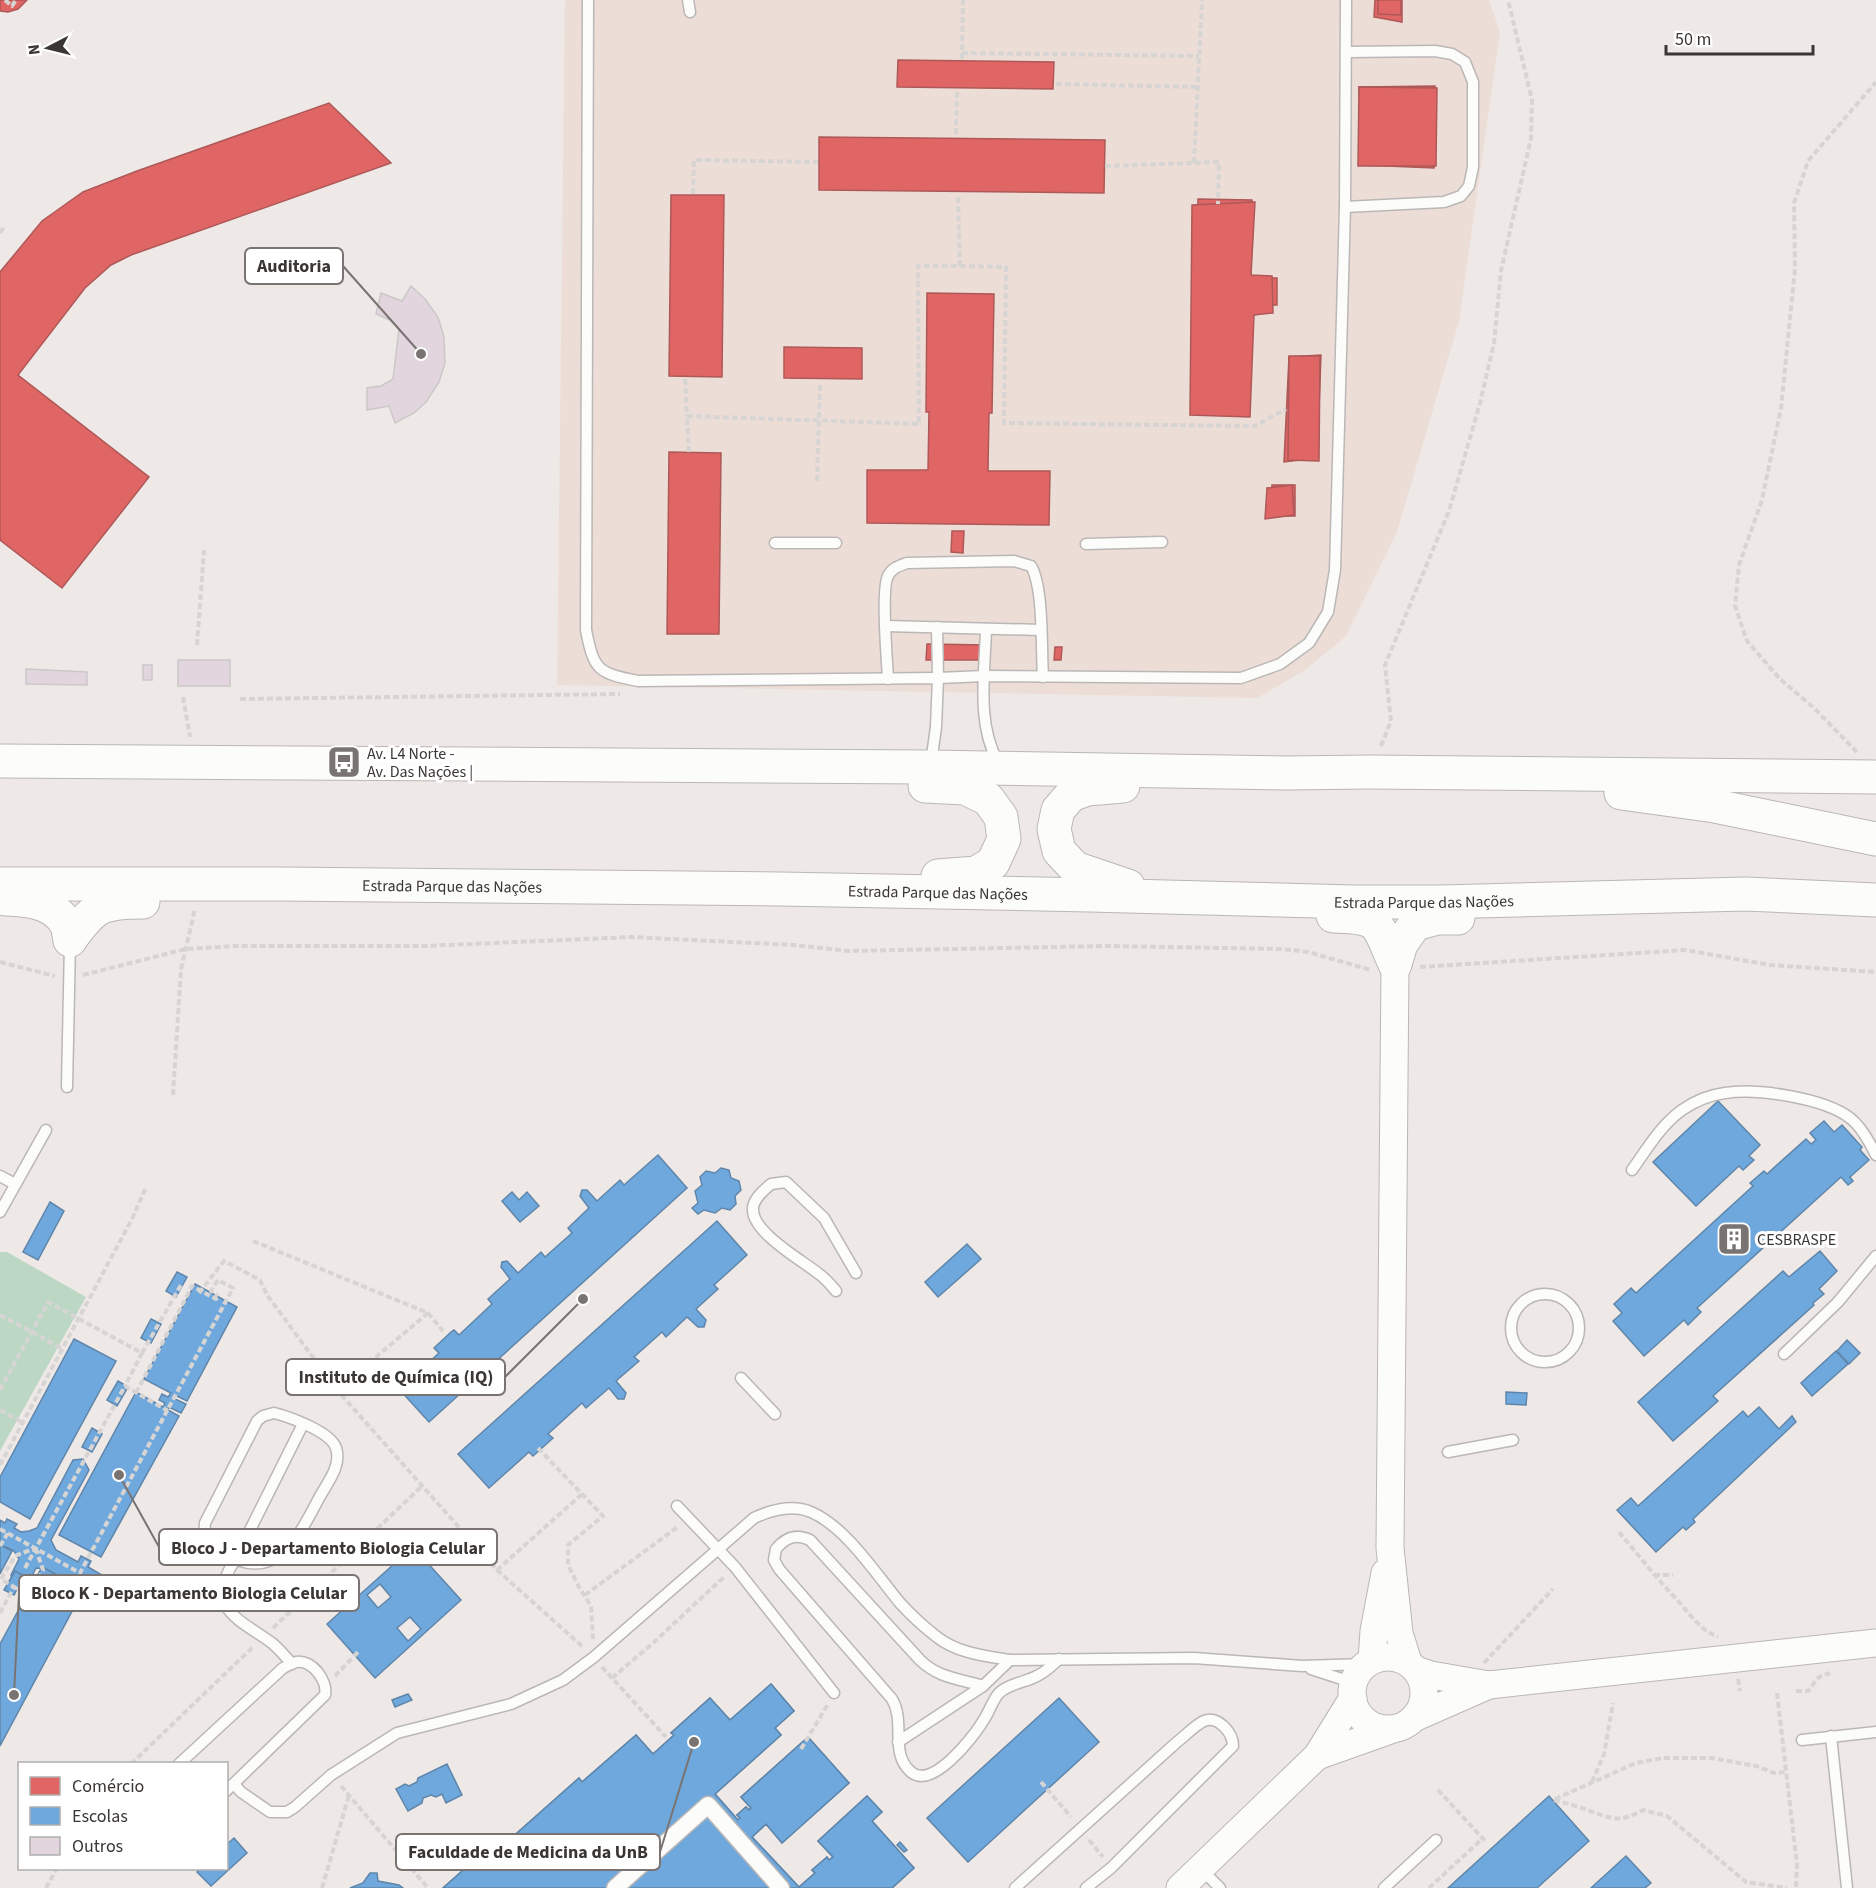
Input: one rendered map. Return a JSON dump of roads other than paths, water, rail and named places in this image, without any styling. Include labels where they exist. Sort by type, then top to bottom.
[{"type":"highway","points":[[0,761],[930,767],[1287,773],[1474,773],[1868,766]]},
{"type":"highway","points":[[761,766],[822,782],[965,788],[988,799],[1001,817],[1004,839],[993,863],[976,873],[856,876],[781,889]]},
{"type":"highway","points":[[1287,773],[1267,783],[1245,786],[1113,786],[1087,789],[1071,795],[1058,810],[1053,829],[1059,851],[1075,868],[1118,881],[1171,913],[1200,916],[1369,919],[1379,927],[1394,968]]},
{"type":"highway","points":[[1474,773],[1715,806],[1876,839]]},
{"type":"highway","points":[[70,940],[83,921],[106,904],[197,901],[233,897],[280,884]]},
{"type":"highway","name":"Estrada Parque das Nações","points":[[0,885],[280,884],[781,889],[1353,902],[1745,894],[1876,900]]},
{"type":"highway","points":[[1394,968],[1401,944],[1407,934],[1415,924],[1427,920],[1437,918],[1589,918],[1622,912],[1643,897]]},
{"type":"highway","points":[[0,899],[28,900],[48,907],[65,922],[70,940]]},
{"type":"street","points":[[1361,1677],[1360,1715],[1375,1726],[1403,1724],[1423,1703],[1421,1677],[1412,1666],[1400,1633],[1390,1548],[1394,968]]},
{"type":"street","points":[[1180,1888],[1211,1879],[1317,1756],[1361,1677],[1374,1631],[1390,1548]]},
{"type":"street","points":[[1361,1677],[1390,1657],[1431,1676],[1478,1683],[1876,1643]]},
{"type":"street","points":[[1317,1756],[1403,1724],[1478,1683]]},
{"type":"street","points":[[615,1888],[708,1805],[781,1888]]},
{"type":"lane","points":[[588,0],[586,630],[591,655],[609,675],[638,681],[985,676],[1241,678],[1280,664],[1309,643],[1328,612],[1335,570],[1345,207],[1346,0]]},
{"type":"lane","points":[[688,0],[690,12]]},
{"type":"lane","points":[[1345,207],[1444,202],[1461,196],[1469,186],[1473,167],[1473,82],[1465,62],[1452,54],[1435,51],[1347,52]]},
{"type":"lane","points":[[1086,544],[1162,542]]},
{"type":"lane","points":[[775,543],[836,543]]},
{"type":"lane","points":[[888,679],[887,577],[894,568],[907,563],[1014,561],[1031,566],[1036,574],[1043,677]]},
{"type":"lane","points":[[886,626],[1041,630]]},
{"type":"lane","points":[[930,767],[936,727],[937,627]]},
{"type":"lane","points":[[986,628],[983,697],[986,728],[991,749],[1002,768]]},
{"type":"lane","points":[[67,1086],[70,940]]},
{"type":"lane","points":[[1632,1170],[1659,1132],[1683,1110],[1706,1098],[1726,1093],[1743,1092],[1804,1098],[1829,1105],[1851,1119],[1876,1155]]},
{"type":"lane","points":[[0,1212],[46,1130]]},
{"type":"lane","points":[[0,1176],[15,1184]]},
{"type":"lane","points":[[836,1291],[822,1276],[779,1245],[755,1220],[754,1203],[771,1184],[779,1181],[786,1182],[824,1218],[855,1273]]},
{"type":"lane","points":[[1784,1354],[1838,1302],[1876,1256]]},
{"type":"lane","points":[[1540,1294],[1551,1294],[1571,1306],[1579,1326],[1578,1337],[1573,1348],[1565,1356],[1555,1361],[1533,1360],[1516,1346],[1512,1336],[1514,1314],[1529,1298],[1540,1294]]},
{"type":"lane","points":[[741,1378],[775,1414]]},
{"type":"lane","points":[[274,1413],[303,1424],[331,1440],[336,1446],[338,1462],[299,1536],[285,1553],[265,1562],[251,1563],[235,1560],[213,1546],[208,1539],[204,1528],[207,1517],[257,1420],[274,1413]]},
{"type":"lane","points":[[292,1664],[273,1644],[227,1610],[223,1587],[227,1572],[303,1424]]},
{"type":"lane","points":[[1448,1452],[1513,1440]]},
{"type":"lane","points":[[677,1506],[735,1567],[834,1693]]},
{"type":"lane","points":[[181,1762],[283,1668],[292,1664],[305,1663],[316,1671],[326,1685],[325,1695],[230,1788],[241,1792],[270,1812],[287,1812],[331,1775],[398,1733],[511,1704],[564,1680],[594,1657],[754,1518],[772,1510],[809,1511],[826,1521],[846,1539],[902,1605],[938,1638],[960,1649],[980,1655],[1010,1660],[1194,1658],[1302,1666],[1361,1677]]},
{"type":"lane","points":[[983,1686],[949,1678],[927,1667],[810,1540],[803,1537],[788,1538],[776,1549],[774,1560],[779,1569],[892,1699],[900,1722],[899,1752],[909,1771],[919,1777],[930,1776],[940,1770],[984,1721],[1001,1692],[1037,1676],[1059,1659]]},
{"type":"lane","points":[[898,1742],[983,1686],[1010,1660]]},
{"type":"lane","points":[[1302,1666],[1361,1677]]},
{"type":"lane","points":[[1015,1888],[1177,1742],[1205,1720],[1212,1720],[1228,1729],[1233,1737],[1233,1746],[1093,1886]]},
{"type":"lane","points":[[1802,1740],[1876,1732]]},
{"type":"lane","points":[[1832,1736],[1847,1888]]},
{"type":"lane","points":[[1384,1888],[1436,1840]]},
{"type":"place","name":"Auditoria","points":[[421,354]]},
{"type":"place","name":"Av. L4 Norte - Av. Das Nações |","points":[[344,762]]},
{"type":"place","name":"CESBRASPE","points":[[1734,1239]]},
{"type":"place","name":"Instituto de Química (IQ)","points":[[583,1299]]},
{"type":"place","name":"Bloco J - Departamento Biologia Celular","points":[[119,1475]]},
{"type":"place","name":"Bloco K - Departamento Biologia Celular","points":[[14,1695]]},
{"type":"place","name":"Faculdade de Medicina da UnB","points":[[694,1742]]}]
